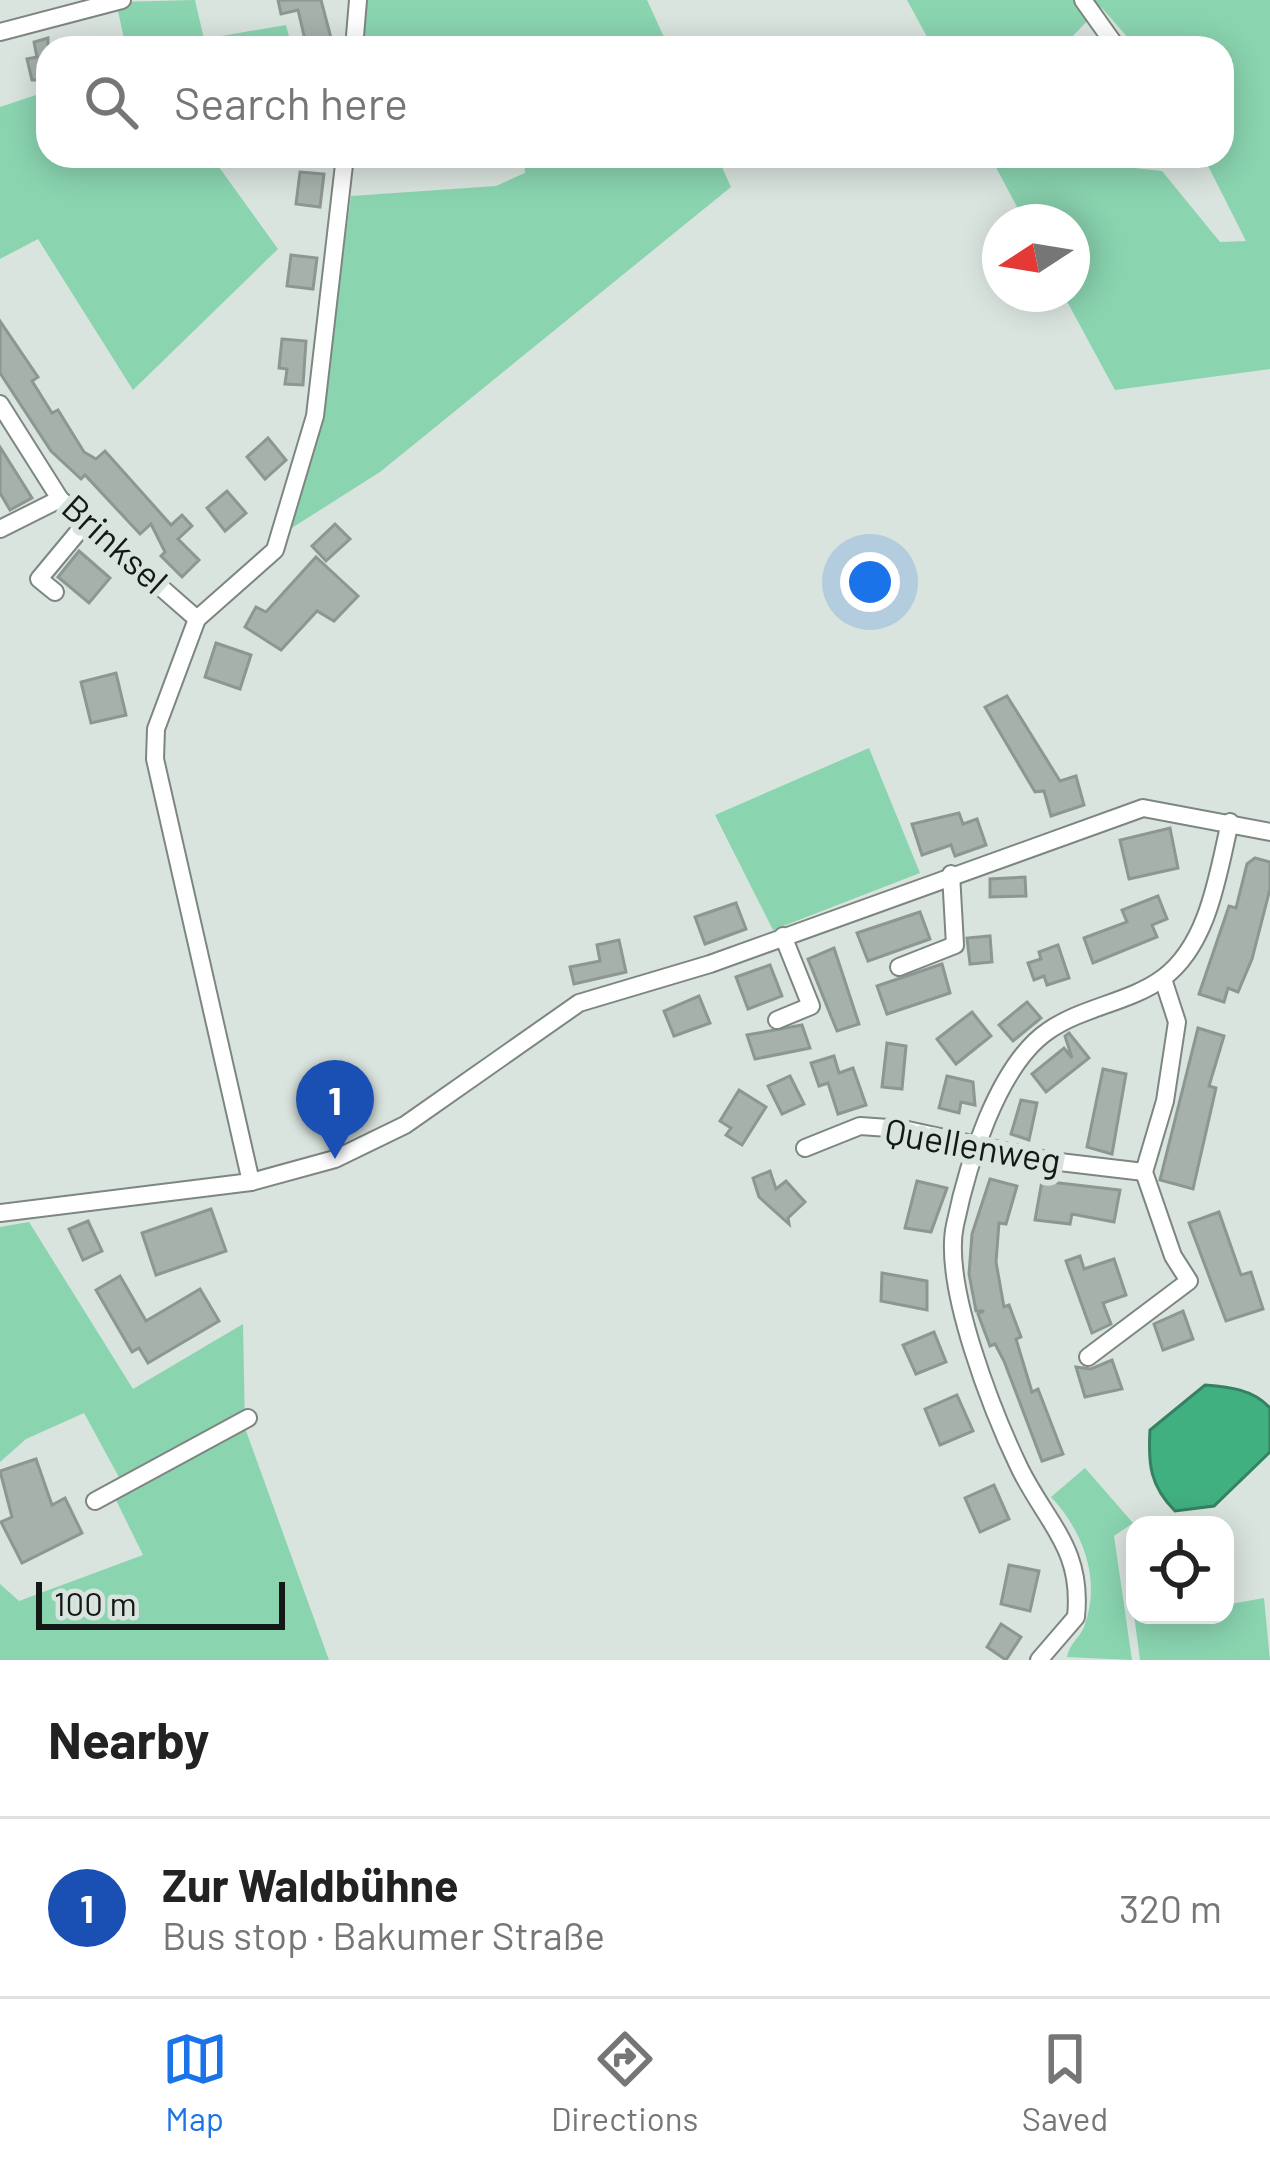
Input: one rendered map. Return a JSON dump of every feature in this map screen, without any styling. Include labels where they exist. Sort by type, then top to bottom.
[{"type":"street","points":[[355,36],[358,0]]},
{"type":"street","points":[[1083,0],[1109,36]]},
{"type":"street","points":[[0,32],[118,1]]},
{"type":"street","points":[[251,1182],[155,759],[156,729],[197,619],[275,550],[315,416],[343,168]]},
{"type":"street","name":"Brinksel","points":[[0,404],[60,499],[197,619]]},
{"type":"street","points":[[0,529],[60,499]]},
{"type":"street","points":[[55,592],[40,579],[88,520]]},
{"type":"street","points":[[0,1214],[251,1182],[335,1160],[405,1125],[579,1003],[1143,808],[1270,832]]},
{"type":"street","points":[[1044,1658],[1076,1617],[1079,1586],[1074,1556],[1019,1467],[977,1354],[954,1269],[954,1230],[976,1146],[1004,1085],[1045,1032],[1163,979],[1186,951],[1212,900],[1230,821]]},
{"type":"street","points":[[899,968],[955,945],[951,874]]},
{"type":"street","points":[[777,1020],[811,1006],[783,936]]},
{"type":"street","points":[[1088,1357],[1189,1281],[1173,1256],[1144,1172],[1165,1101],[1177,1022],[1163,979]]},
{"type":"street","name":"Quellenweg","points":[[805,1148],[860,1126],[903,1129],[976,1146],[1144,1172]]},
{"type":"street","points":[[95,1501],[248,1418]]},
{"type":"shaded area","points":[[195,0],[203,36],[123,36],[116,2]]},
{"type":"shaded area","points":[[367,0],[647,0],[664,36],[363,36]]},
{"type":"shaded area","points":[[907,0],[1270,0],[1270,369],[1115,390],[1073,312],[1090,312],[1090,204],[1015,204],[996,168],[1162,171],[1220,242],[1246,241],[1209,168],[1234,168],[1234,36],[1126,36],[1101,7],[1073,36],[926,36]]},
{"type":"shaded area","points":[[286,25],[289,36],[222,36]]},
{"type":"shaded area","points":[[36,95],[36,168],[220,168],[278,249],[133,390],[38,239],[0,259],[0,107]]},
{"type":"shaded area","points":[[525,168],[722,168],[731,187],[380,472],[287,531],[321,417],[351,196],[496,186],[525,173]]},
{"type":"shaded area","points":[[869,748],[920,873],[773,930],[715,815]]},
{"type":"shaded area","points":[[29,1222],[133,1389],[243,1324],[245,1428],[329,1660],[0,1660],[0,1584],[19,1601],[143,1555],[114,1496],[121,1481],[84,1413],[26,1439],[0,1462],[0,1227]]},
{"type":"shaded area","points":[[1205,1385],[1248,1393],[1270,1408],[1270,1452],[1214,1506],[1175,1511],[1152,1474],[1150,1430]]},
{"type":"shaded area","points":[[1085,1468],[1127,1516],[1126,1528],[1114,1536],[1132,1660],[1067,1657],[1089,1609],[1090,1574],[1072,1525],[1051,1497]]},
{"type":"shaded area","points":[[1264,1598],[1270,1660],[1140,1660],[1135,1624],[1234,1624],[1234,1603]]},
{"type":"building","points":[[278,0],[321,0],[330,36],[304,36],[298,10],[281,14]]},
{"type":"building","points":[[36,57],[36,80],[32,80],[27,59]]},
{"type":"building","points":[[300,172],[324,174],[320,207],[296,204]]},
{"type":"building","points":[[291,255],[317,258],[313,289],[287,286]]},
{"type":"building","points":[[0,321],[38,377],[32,381],[52,413],[58,410],[84,452],[96,459],[105,451],[171,525],[182,515],[192,526],[178,539],[199,560],[182,577],[161,556],[165,552],[151,524],[140,534],[85,475],[81,479],[51,451],[0,373]]},
{"type":"building","points":[[282,339],[306,341],[303,385],[285,384],[287,369],[279,368]]},
{"type":"building","points":[[268,438],[286,460],[265,479],[247,457]]},
{"type":"building","points":[[0,447],[32,498],[10,510],[0,493]]},
{"type":"building","points":[[227,491],[246,513],[225,531],[207,508]]},
{"type":"building","points":[[335,524],[350,539],[326,561],[312,546]]},
{"type":"building","points":[[79,551],[110,578],[89,603],[58,577]]},
{"type":"building","points":[[316,557],[358,596],[334,621],[317,611],[281,650],[245,627],[256,607],[266,612]]},
{"type":"building","points":[[216,643],[251,655],[240,689],[205,677]]},
{"type":"building","points":[[116,673],[126,715],[91,723],[81,682]]},
{"type":"building","points":[[1007,696],[1060,781],[1076,776],[1084,805],[1051,816],[1044,791],[1035,792],[985,707]]},
{"type":"building","points":[[959,813],[963,824],[977,819],[986,845],[955,856],[951,845],[922,855],[912,824]]},
{"type":"building","points":[[1170,828],[1178,868],[1129,879],[1120,840]]},
{"type":"building","points":[[1255,858],[1270,862],[1270,889],[1252,959],[1238,992],[1228,988],[1224,1002],[1199,994],[1229,906],[1236,908],[1247,864]]},
{"type":"building","points":[[1025,877],[1026,896],[990,897],[990,879]]},
{"type":"building","points":[[1158,896],[1167,919],[1152,925],[1157,937],[1093,963],[1084,938],[1127,922],[1122,910]]},
{"type":"building","points":[[736,903],[746,929],[705,944],[695,917]]},
{"type":"building","points":[[920,912],[930,939],[868,961],[857,933]]},
{"type":"building","points":[[990,936],[992,962],[970,964],[967,938]]},
{"type":"building","points":[[619,940],[626,972],[574,984],[570,967],[600,961],[597,945]]},
{"type":"building","points":[[1058,945],[1069,978],[1047,985],[1044,976],[1034,980],[1028,963],[1041,959],[1039,952]]},
{"type":"building","points":[[834,948],[859,1024],[837,1031],[808,959]]},
{"type":"building","points":[[942,964],[950,993],[887,1014],[877,986]]},
{"type":"building","points":[[770,965],[782,996],[748,1009],[736,977]]},
{"type":"building","points":[[699,996],[710,1023],[674,1036],[664,1011]]},
{"type":"building","points":[[1027,1002],[1041,1018],[1013,1041],[999,1025]]},
{"type":"building","points":[[972,1012],[991,1036],[956,1064],[937,1039]]},
{"type":"building","points":[[802,1025],[810,1048],[755,1059],[747,1035]]},
{"type":"building","points":[[1198,1028],[1224,1036],[1209,1086],[1216,1088],[1193,1189],[1160,1180]]},
{"type":"building","points":[[1069,1033],[1089,1058],[1046,1092],[1032,1074],[1064,1048],[1072,1058],[1065,1036]]},
{"type":"building","points":[[887,1043],[906,1046],[902,1089],[882,1087]]},
{"type":"building","points":[[834,1056],[839,1073],[853,1068],[866,1105],[838,1114],[828,1083],[819,1086],[811,1063]]},
{"type":"building","points":[[1103,1069],[1126,1074],[1112,1154],[1087,1147]]},
{"type":"building","points":[[790,1076],[804,1104],[782,1114],[768,1086]]},
{"type":"building","points":[[947,1076],[973,1082],[975,1105],[961,1102],[959,1113],[939,1108]]},
{"type":"building","points":[[739,1090],[766,1107],[742,1145],[726,1135],[731,1128],[720,1121]]},
{"type":"building","points":[[1021,1100],[1037,1103],[1029,1140],[1011,1134]]},
{"type":"building","points":[[770,1171],[776,1189],[786,1181],[805,1202],[788,1218],[789,1224],[759,1197],[753,1178]]},
{"type":"building","points":[[990,1179],[1017,1186],[1006,1224],[999,1223],[996,1262],[1004,1307],[1009,1305],[1021,1337],[1016,1339],[1032,1392],[1038,1389],[1063,1454],[1042,1461],[1004,1361],[995,1344],[990,1346],[978,1314],[984,1311],[976,1311],[969,1274],[972,1234]]},
{"type":"building","points":[[917,1181],[947,1188],[931,1232],[905,1228]]},
{"type":"building","points":[[1042,1181],[1120,1190],[1114,1222],[1072,1214],[1070,1224],[1035,1220]]},
{"type":"building","points":[[211,1209],[226,1251],[156,1275],[142,1233]]},
{"type":"building","points":[[1219,1212],[1241,1275],[1251,1272],[1263,1309],[1226,1321],[1189,1223]]},
{"type":"building","points":[[88,1221],[102,1251],[83,1260],[69,1229]]},
{"type":"building","points":[[1080,1256],[1084,1269],[1114,1259],[1126,1295],[1103,1303],[1111,1324],[1092,1333],[1066,1261]]},
{"type":"building","points":[[882,1273],[927,1281],[927,1310],[881,1301]]},
{"type":"building","points":[[120,1276],[146,1321],[200,1289],[219,1321],[148,1363],[139,1348],[132,1352],[96,1290]]},
{"type":"building","points":[[1183,1311],[1193,1339],[1163,1350],[1154,1324]]},
{"type":"building","points":[[934,1332],[946,1362],[916,1374],[903,1345]]},
{"type":"building","points":[[1112,1360],[1122,1389],[1085,1397],[1076,1367],[1091,1369]]},
{"type":"building","points":[[957,1395],[973,1431],[940,1445],[925,1409]]},
{"type":"building","points":[[36,1459],[52,1505],[65,1498],[82,1533],[22,1563],[1,1522],[12,1517],[0,1471]]},
{"type":"building","points":[[994,1485],[1009,1519],[980,1532],[965,1498]]},
{"type":"building","points":[[1009,1565],[1039,1571],[1030,1611],[1001,1604]]},
{"type":"building","points":[[1001,1624],[1021,1637],[1006,1660],[987,1647]]},
{"type":"place","name":"Zur Waldbühne","points":[[335,1159]]}]
